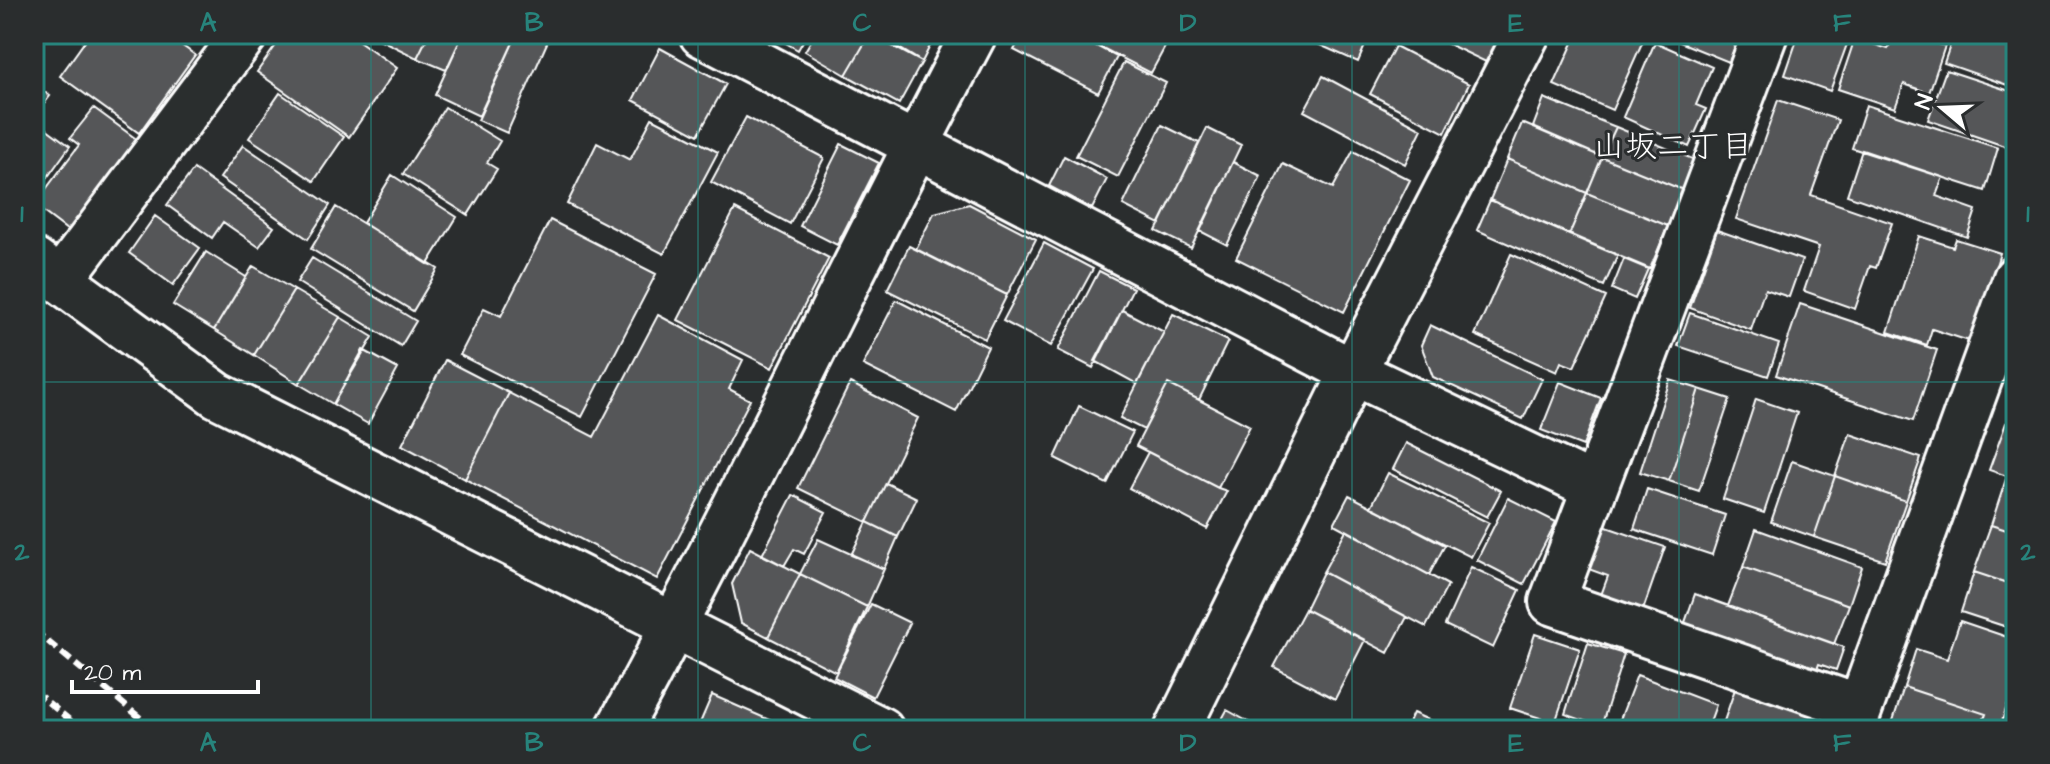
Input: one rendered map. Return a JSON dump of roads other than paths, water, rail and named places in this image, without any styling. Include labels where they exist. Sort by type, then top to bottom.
[{"type":"street","points":[[245,34],[47,270],[217,395],[881,730]]},
{"type":"street","points":[[702,34],[1353,372],[1594,487]]},
{"type":"street","points":[[618,730],[674,627],[915,145],[974,34]]},
{"type":"street","points":[[1177,730],[1353,372],[1527,34]]},
{"type":"street","points":[[1765,34],[1552,602],[1856,719],[2016,278]]},
{"type":"railway","points":[[34,630],[155,730]]},
{"type":"railway","points":[[34,691],[82,730]]},
{"type":"district","name":"山坂二丁目","points":[[1673,145]]}]
